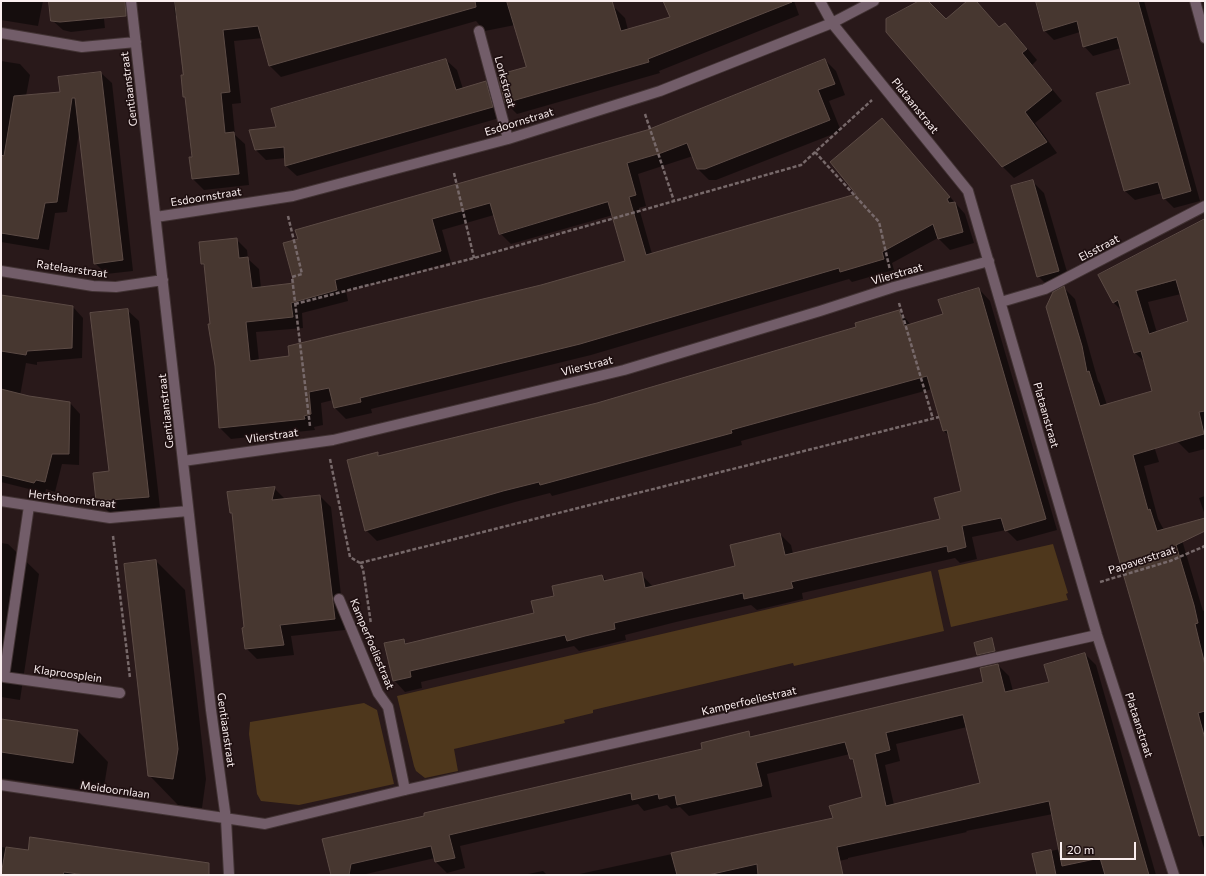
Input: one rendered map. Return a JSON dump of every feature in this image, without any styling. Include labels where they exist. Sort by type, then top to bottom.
[{"type":"street","name":"Gentiaanstraat","points":[[131,1],[211,710],[226,819],[229,875]]},
{"type":"street","name":"Plataanstraat","points":[[820,1],[832,23],[886,87],[968,191],[1097,635],[1174,875]]},
{"type":"street","name":"Esdoornstraat","points":[[156,217],[284,198],[508,138],[640,98],[832,23],[874,1]]},
{"type":"street","points":[[1195,1],[1205,38]]},
{"type":"street","name":"Lorkstraat","points":[[479,31],[508,138]]},
{"type":"street","points":[[1,33],[82,47],[136,42]]},
{"type":"street","name":"Elsstraat","points":[[1001,302],[1045,289],[1205,206]]},
{"type":"street","name":"Vlierstraat","points":[[183,461],[326,440],[624,370],[820,311],[894,286],[988,261]]},
{"type":"street","name":"Ratelaarstraat","points":[[1,271],[94,286],[116,287],[163,280]]},
{"type":"street","name":"Hertshoornstraat","points":[[1,501],[110,518],[188,511]]},
{"type":"street","name":"Klaproosplein","points":[[29,506],[4,677],[120,693]]},
{"type":"street","name":"Kamperfoeliestraat","points":[[339,599],[378,693],[388,707],[406,790]]},
{"type":"street","name":"Kamperfoeliestraat","points":[[226,819],[265,824],[406,790],[1097,635]]},
{"type":"street","name":"Meidoornlaan","points":[[1,785],[226,819]]},
{"type":"path","points":[[295,304],[474,258],[801,165],[886,87]]},
{"type":"path","points":[[640,98],[674,201]]},
{"type":"path","points":[[450,154],[474,258]]},
{"type":"path","points":[[284,198],[302,274],[292,277],[312,442]]},
{"type":"path","points":[[360,563],[939,417]]},
{"type":"path","points":[[326,440],[350,557],[360,563],[364,569],[371,627]]},
{"type":"path","points":[[110,518],[130,681],[120,693]]},
{"type":"path","name":"Papaverstraat","points":[[1084,587],[1170,561],[1205,546]]},
{"type":"shaded area","points":[[1053,544],[1068,593],[1066,594],[1068,600],[951,627],[938,570]]},
{"type":"shaded area","points":[[931,571],[944,631],[794,666],[793,663],[593,710],[593,713],[564,720],[565,723],[454,749],[458,771],[425,778],[416,771],[414,766],[397,696]]},
{"type":"shaded area","points":[[364,703],[377,710],[394,784],[299,805],[261,801],[257,794],[249,734],[250,722]]},
{"type":"building","points":[[49,1],[125,1],[126,16],[60,22],[51,21]]},
{"type":"building","points":[[175,1],[475,1],[476,7],[269,66],[258,26],[223,30],[230,92],[221,93],[225,133],[234,132],[239,174],[192,179],[189,157],[192,157],[185,97],[183,97],[181,75],[183,75]]},
{"type":"building","points":[[507,1],[612,1],[621,31],[670,17],[663,1],[792,2],[648,59],[649,62],[505,103],[498,77],[509,74],[508,72],[526,67]]},
{"type":"building","points":[[919,1],[928,1],[946,19],[967,1],[976,1],[999,27],[1005,23],[1027,49],[1022,53],[1052,90],[1025,112],[1047,142],[1002,167],[886,32],[886,19]]},
{"type":"building","points":[[1036,1],[1138,1],[1191,191],[1163,199],[1158,182],[1124,191],[1096,93],[1130,84],[1117,37],[1083,47],[1077,21],[1044,31]]},
{"type":"building","points":[[446,59],[456,90],[486,81],[493,107],[285,166],[284,147],[255,150],[249,130],[276,127],[271,109]]},
{"type":"building","points":[[825,59],[835,84],[818,90],[830,120],[705,169],[697,169],[687,143],[661,153],[627,163],[636,195],[629,197],[646,255],[856,194],[830,162],[882,118],[950,197],[947,199],[949,203],[955,202],[963,232],[938,239],[933,224],[882,252],[884,259],[840,272],[839,268],[580,344],[360,398],[361,402],[334,408],[329,388],[309,392],[311,414],[304,416],[305,419],[219,428],[215,366],[208,324],[210,324],[204,264],[201,264],[199,242],[237,238],[239,258],[248,257],[252,288],[294,283],[283,243],[298,239],[295,230],[647,130]],"holes":[[[608,202],[625,261],[541,285],[288,346],[289,356],[250,361],[246,322],[293,317],[291,303],[337,290],[335,280],[441,251],[432,219],[490,203],[499,234]]]},
{"type":"building","points":[[101,72],[123,260],[94,264],[75,98],[72,98],[57,202],[45,203],[38,239],[1,233],[1,155],[4,156],[14,96],[60,92],[58,77]]},
{"type":"building","points":[[1033,180],[1059,271],[1037,277],[1011,186]]},
{"type":"building","points":[[1205,219],[1205,411],[1199,412],[1204,434],[1133,455],[1148,510],[1150,509],[1157,531],[1205,518],[1205,531],[1176,545],[1194,605],[1198,623],[1195,624],[1205,665],[1205,711],[1198,713],[1205,739],[1205,835],[1199,836],[1046,307],[1053,292],[1064,286],[1082,346],[1087,372],[1089,371],[1100,406],[1152,391],[1141,351],[1134,353],[1118,300],[1113,303],[1098,275]],"holes":[[[1176,280],[1188,321],[1149,334],[1136,291]]]},
{"type":"building","points":[[979,288],[1046,519],[1005,531],[1001,518],[962,526],[966,547],[948,552],[947,546],[791,582],[793,588],[744,599],[743,593],[665,611],[614,623],[615,629],[567,641],[565,635],[410,671],[411,677],[393,681],[384,643],[404,639],[405,644],[534,613],[531,601],[554,596],[552,586],[602,575],[604,581],[642,572],[645,588],[735,566],[730,545],[780,533],[785,555],[940,519],[934,498],[961,491],[947,430],[943,431],[927,376],[731,430],[732,433],[540,485],[539,482],[503,491],[365,531],[347,460],[378,452],[378,456],[597,403],[856,327],[855,323],[899,310],[904,326],[943,314],[938,300]]},
{"type":"building","points":[[1,295],[73,306],[72,348],[27,351],[26,355],[1,351]]},
{"type":"building","points":[[128,309],[149,497],[96,501],[93,473],[109,471],[90,313]]},
{"type":"building","points":[[1,389],[29,396],[70,402],[69,454],[52,454],[45,482],[36,480],[34,483],[1,475]]},
{"type":"building","points":[[275,487],[272,500],[320,495],[335,619],[280,625],[284,645],[245,649],[232,513],[230,513],[227,492]]},
{"type":"building","points":[[156,560],[178,749],[173,779],[148,776],[124,564]]},
{"type":"building","points":[[992,638],[995,651],[977,655],[974,643]]},
{"type":"building","points":[[1085,653],[1149,875],[1105,875],[1100,858],[1062,866],[1049,801],[837,847],[843,875],[758,875],[757,864],[708,875],[677,875],[671,853],[833,818],[829,806],[862,797],[853,759],[850,759],[845,742],[756,763],[762,786],[677,805],[675,795],[659,799],[658,794],[632,800],[631,793],[449,835],[455,858],[435,862],[431,846],[351,864],[349,875],[331,875],[322,839],[424,816],[424,813],[702,749],[701,743],[749,731],[750,737],[983,682],[980,668],[998,664],[1005,692],[1049,682],[1044,665]],"holes":[[[963,715],[980,783],[886,806],[875,754],[890,750],[886,733]]]},
{"type":"building","points":[[1,719],[78,730],[73,763],[1,752]]},
{"type":"building","points":[[30,837],[209,863],[209,875],[85,875],[64,872],[63,875],[1,875],[6,847],[28,850]]},
{"type":"building","points":[[1051,850],[1056,875],[1037,875],[1032,854]]}]
